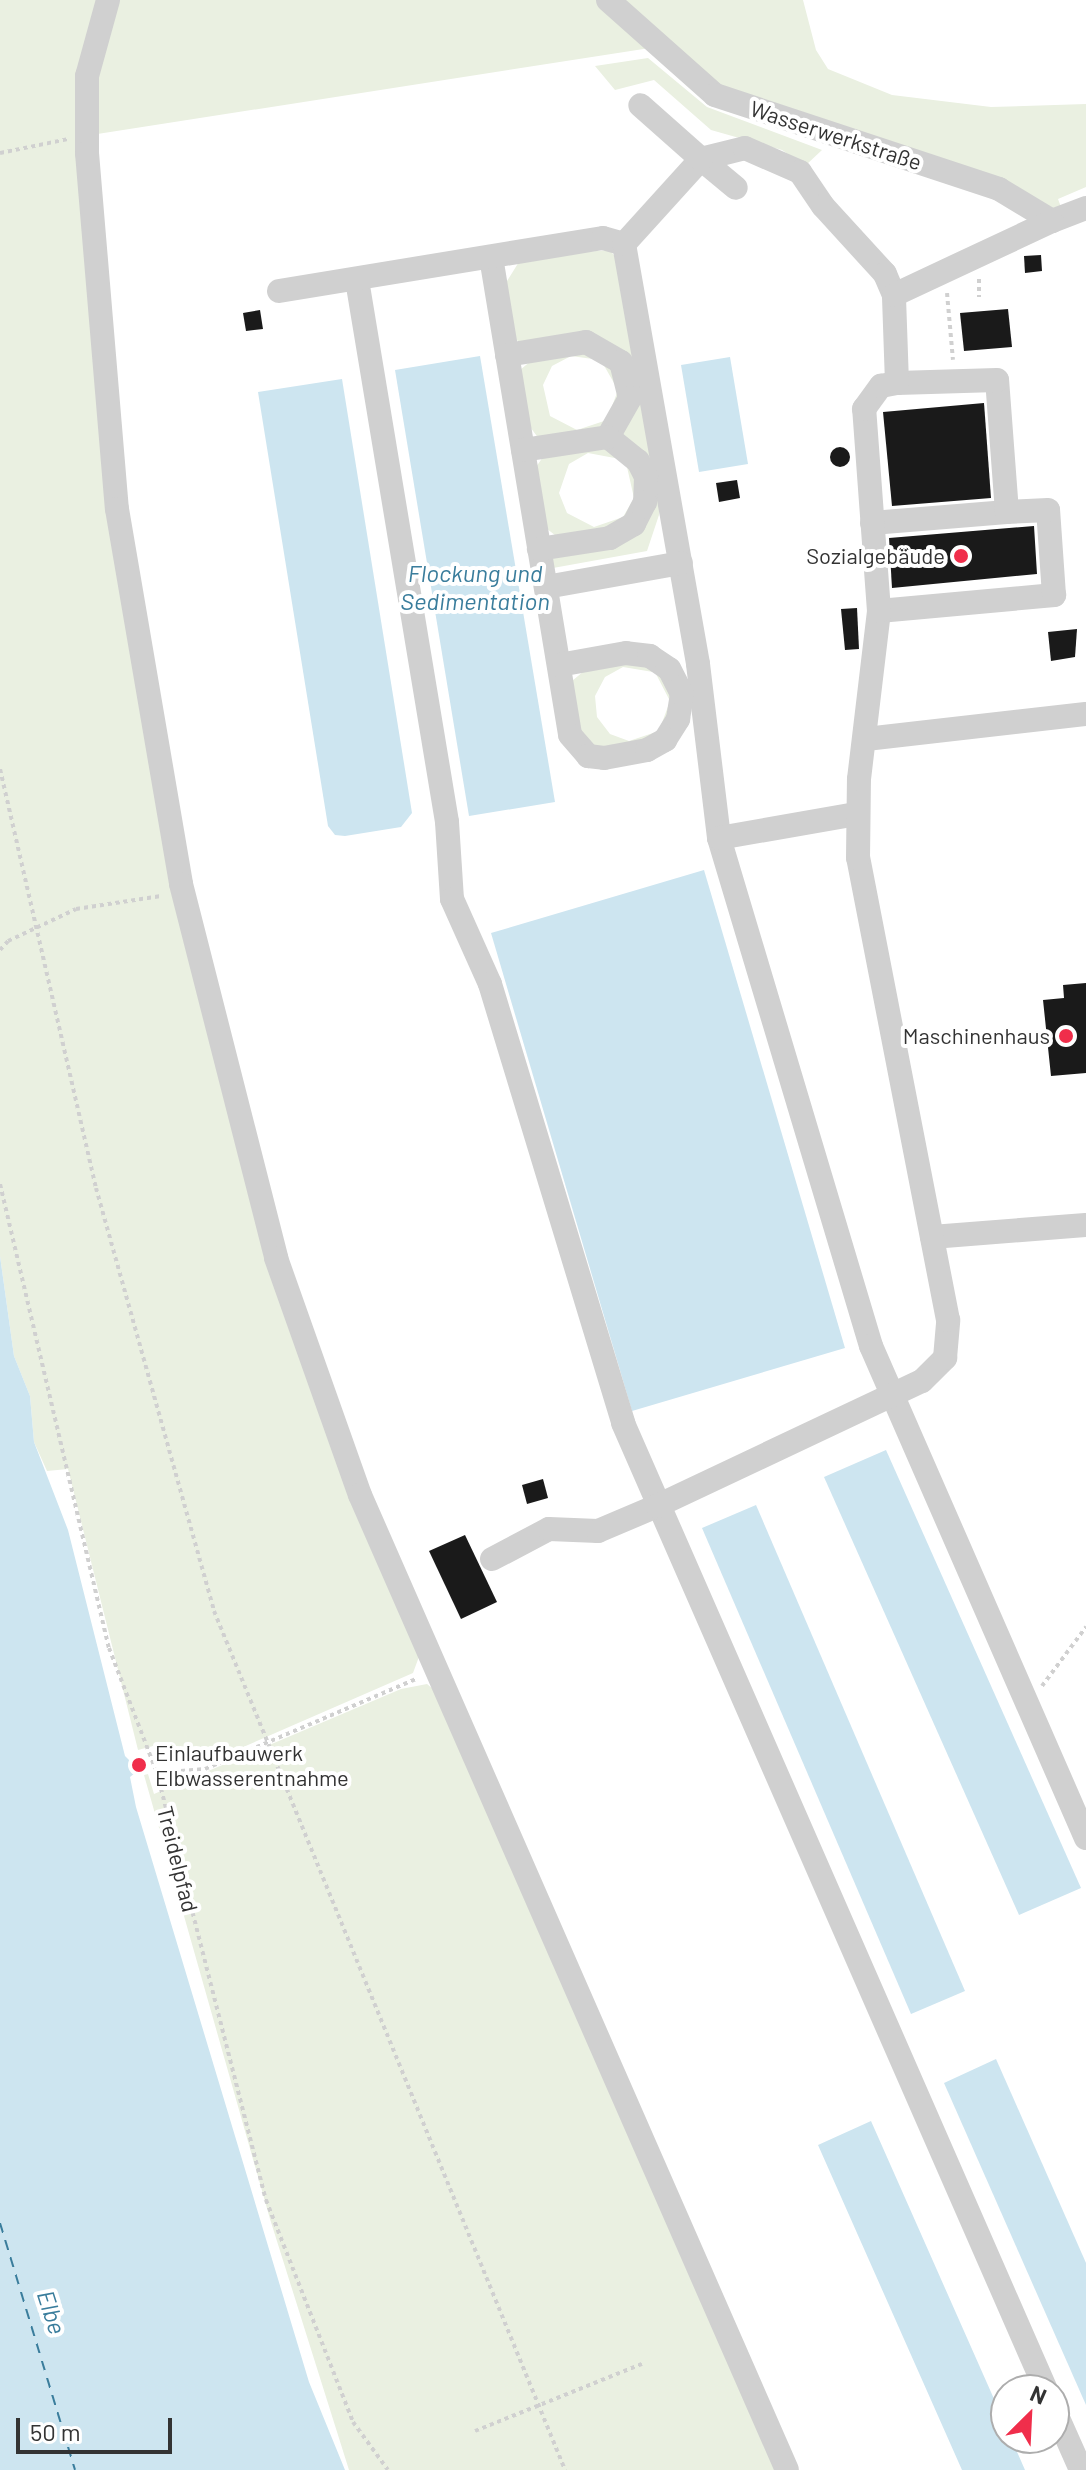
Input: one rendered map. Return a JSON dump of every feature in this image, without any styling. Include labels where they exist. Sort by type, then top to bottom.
[{"type":"street","points":[[108,0],[87,76],[87,136],[117,509],[183,891],[276,1258],[360,1495],[787,2470]]},
{"type":"street","name":"Wasserwerkstraße","points":[[608,0],[715,95],[999,189],[1052,221]]},
{"type":"street","points":[[640,105],[736,188]]},
{"type":"street","points":[[624,244],[701,159],[745,148],[800,172],[823,206],[885,274],[894,295],[897,383]]},
{"type":"street","points":[[894,295],[1086,208]]},
{"type":"street","points":[[279,291],[603,238],[624,244]]},
{"type":"street","points":[[624,244],[681,563],[719,838],[871,1346],[1086,1838]]},
{"type":"street","points":[[491,257],[570,735],[588,756],[647,750],[665,740],[678,719],[682,694],[669,669],[650,656],[626,653],[559,665]]},
{"type":"street","points":[[357,280],[447,822],[452,899],[490,984],[623,1423],[1039,2374]]},
{"type":"street","points":[[507,355],[586,342],[621,362],[630,398],[608,437]]},
{"type":"street","points":[[492,1559],[549,1529],[598,1531],[657,1506],[891,1394],[939,1367],[950,1346],[932,1237],[858,858],[857,814],[866,739],[868,678],[879,611],[864,409],[881,386],[997,380],[1007,512]]},
{"type":"street","points":[[523,450],[608,437],[638,461],[646,477],[645,502],[634,524],[610,538],[539,549]]},
{"type":"street","points":[[872,523],[1048,510],[1054,595],[879,611]]},
{"type":"street","points":[[546,587],[681,563]]},
{"type":"street","points":[[866,739],[1086,714]]},
{"type":"street","points":[[719,838],[857,814]]},
{"type":"street","points":[[932,1237],[1086,1225]]},
{"type":"street","points":[[1070,2445],[1081,2470]]},
{"type":"path","points":[[0,153],[87,136]]},
{"type":"path","points":[[946,271],[955,383]]},
{"type":"path","points":[[0,769],[32,928],[96,1188],[214,1611],[415,2095],[536,2409],[565,2470]]},
{"type":"path","points":[[0,950],[32,928],[76,909],[183,891]]},
{"type":"path","name":"Treidelpfad","points":[[0,1184],[109,1648],[157,1773],[266,2200],[353,2422],[388,2470]]},
{"type":"path","points":[[1024,1697],[1056,1672],[1086,1627]]},
{"type":"path","points":[[157,1773],[205,1769],[436,1670]]},
{"type":"path","points":[[475,2431],[642,2364]]},
{"type":"green space","points":[[0,0],[102,0],[83,76],[113,508],[270,1258],[420,1654],[413,1673],[209,1762],[164,1743],[138,1750],[68,1469],[47,1471],[34,1442],[30,1396],[14,1356],[0,1256]]},
{"type":"green space","points":[[113,0],[599,0],[650,48],[91,135],[92,79]]},
{"type":"green space","points":[[618,0],[803,0],[816,50],[828,69],[892,95],[991,107],[1086,104],[1086,187],[1058,199],[1061,207],[1052,210],[719,87]]},
{"type":"green space","points":[[648,58],[707,107],[822,150],[805,166],[782,150],[711,130],[654,80],[615,90],[595,66]]},
{"type":"green space","points":[[609,250],[621,262],[660,481],[659,515],[647,551],[553,568],[549,560],[650,508],[622,438],[619,352],[530,346],[516,340],[502,289],[522,257]]},
{"type":"green space","points":[[582,348],[603,354],[600,360],[571,356],[552,366],[543,385],[550,416],[577,430],[607,420],[618,390],[602,362],[606,357],[624,388],[618,413],[600,430],[539,439],[525,420],[520,370],[538,355]]},
{"type":"green space","points":[[599,445],[620,459],[588,453],[569,464],[559,493],[567,513],[594,527],[623,517],[634,498],[627,467],[632,462],[640,499],[617,527],[556,536],[546,528],[536,467],[543,457]]},
{"type":"green space","points":[[634,659],[658,666],[653,672],[623,667],[605,677],[595,696],[597,717],[610,734],[629,741],[659,731],[670,701],[656,674],[660,669],[676,700],[671,724],[640,745],[592,751],[577,732],[572,681],[590,666]]},
{"type":"green space","points":[[427,1684],[439,1694],[780,2470],[349,2470],[270,2219],[144,1775],[148,1774],[154,1794],[401,1689]]},
{"type":"water","name":"Flockung und Sedimentation","points":[[480,356],[555,802],[469,816],[395,370]]},
{"type":"water","points":[[730,357],[748,464],[699,472],[681,365]]},
{"type":"water","name":"Flockung und Sedimentation","points":[[342,379],[412,813],[401,827],[345,836],[335,835],[328,826],[258,392]]},
{"type":"water","points":[[704,870],[845,1348],[632,1411],[491,933]]},
{"type":"water","name":"Elbe","points":[[0,1256],[14,1356],[30,1396],[34,1442],[68,1530],[125,1756],[133,1764],[128,1766],[135,1773],[130,1777],[136,1807],[309,2382],[345,2470],[0,2470]]},
{"type":"water","points":[[886,1450],[1081,1888],[1019,1915],[824,1477]]},
{"type":"water","points":[[756,1505],[965,1991],[911,2014],[702,1528]]},
{"type":"water","points":[[996,2059],[1086,2263],[1086,2405],[944,2083]]},
{"type":"water","points":[[871,2121],[990,2390],[990,2454],[1018,2454],[1025,2470],[962,2470],[818,2145]]},
{"type":"building","points":[[1041,255],[1042,271],[1025,273],[1024,256]]},
{"type":"building","points":[[1008,309],[1012,347],[964,351],[960,313]]},
{"type":"building","points":[[260,310],[263,329],[246,331],[243,313]]},
{"type":"building","points":[[984,403],[991,498],[892,506],[883,412]]},
{"type":"building","points":[[840,447],[847,450],[850,457],[847,464],[840,467],[833,464],[830,457],[833,450]]},
{"type":"building","points":[[737,480],[740,498],[719,502],[716,483]]},
{"type":"building","name":"Sozialgebäude","points":[[1034,526],[1037,574],[892,588],[889,538]]},
{"type":"building","points":[[857,608],[859,649],[845,650],[841,609]]},
{"type":"building","points":[[1077,629],[1075,657],[1051,661],[1048,632]]},
{"type":"building","name":"Maschinenhaus","points":[[1086,983],[1086,1073],[1051,1076],[1043,1000],[1064,998],[1063,985]]},
{"type":"building","points":[[543,1479],[548,1498],[527,1504],[522,1485]]},
{"type":"building","points":[[465,1535],[497,1602],[461,1619],[429,1551]]},
{"type":"ferry route","points":[[0,2223],[75,2470]]},
{"type":"place","name":"Sozialgebäude","points":[[961,556]]},
{"type":"place","name":"Maschinenhaus","points":[[1066,1036]]},
{"type":"place","name":"Einlaufbauwerk Elbwasserentnahme","points":[[139,1765]]}]
